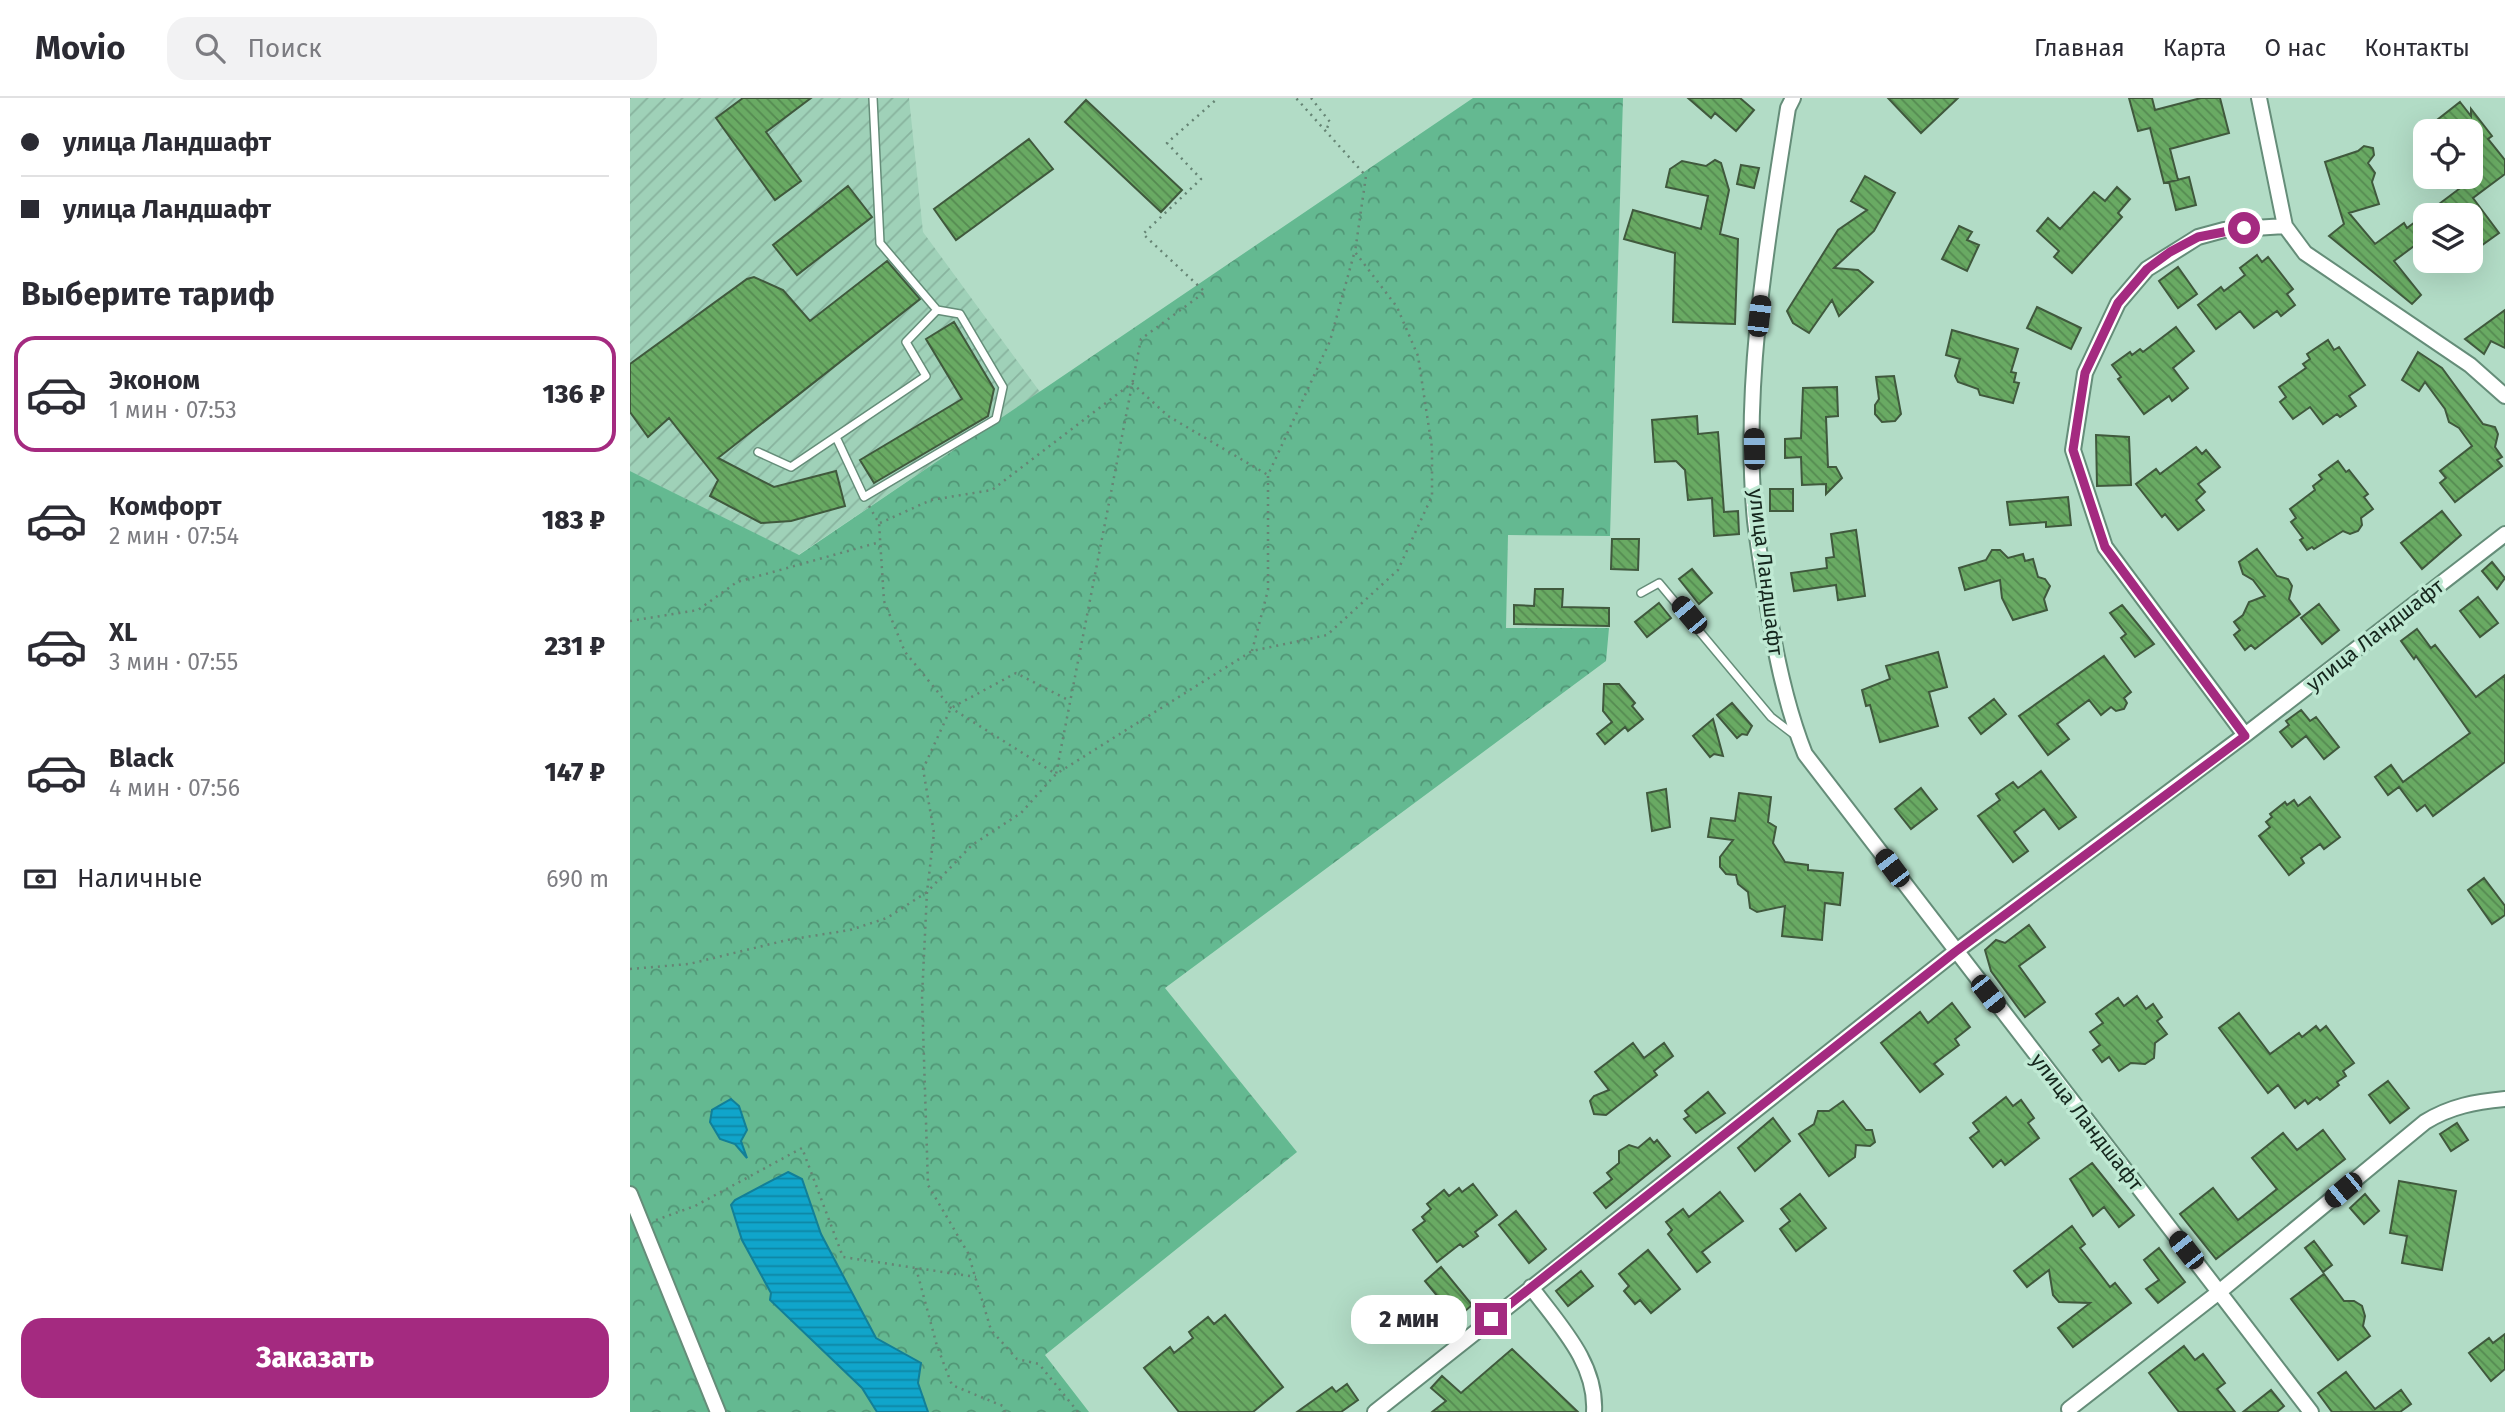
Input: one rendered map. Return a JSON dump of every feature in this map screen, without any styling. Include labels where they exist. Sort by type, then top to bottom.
[{"type":"street","name":"улица Ландшафт","points":[[1793,98],[1788,108],[1771,215],[1759,316],[1753,426],[1755,519],[1774,648],[1798,738],[1805,754],[1955,952],[2311,1412]]},
{"type":"street","points":[[2259,98],[2285,226],[2305,253],[2470,365],[2505,396]]},
{"type":"street","points":[[2245,736],[2105,547],[2073,450],[2085,373],[2118,303],[2147,269],[2198,237],[2224,230],[2285,226]]},
{"type":"street","name":"улица Ландшафт","points":[[1375,1412],[1955,952],[2245,736],[2505,534]]},
{"type":"street","points":[[2069,1409],[2219,1292],[2425,1122],[2443,1111],[2462,1105],[2505,1099]]},
{"type":"street","points":[[630,1195],[718,1412]]},
{"type":"street","points":[[1531,1287],[1585,1362],[1595,1392],[1594,1412]]},
{"type":"lane","points":[[836,437],[864,497],[996,419],[1003,387],[960,314],[937,310],[880,243],[873,98]]},
{"type":"lane","points":[[758,452],[791,467],[926,376],[906,341],[937,310]]},
{"type":"lane","points":[[1641,593],[1660,583],[1771,718],[1798,738]]},
{"type":"path","points":[[1056,774],[1141,340],[1205,292],[1143,234],[1201,179],[1167,143],[1218,98]]},
{"type":"path","points":[[1252,651],[1268,590],[1268,475],[1330,341],[1354,252],[1366,176],[1296,98]]},
{"type":"path","points":[[1311,98],[1330,122],[1326,130]]},
{"type":"path","points":[[630,969],[689,964],[787,940],[850,930],[887,918],[927,892],[972,845],[1021,813],[1056,774],[1252,651],[1327,635],[1398,570],[1432,496],[1432,448],[1418,356],[1397,307],[1354,252]]},
{"type":"path","points":[[1132,383],[1168,416],[1268,475]]},
{"type":"path","points":[[879,523],[931,500],[992,490],[1132,383]]},
{"type":"path","points":[[864,497],[879,523],[884,601],[905,652],[951,708],[1056,774]]},
{"type":"path","points":[[630,621],[698,610],[737,582],[880,542]]},
{"type":"path","points":[[1070,701],[1016,673],[951,708],[923,769],[934,833],[927,892],[922,997],[923,1134],[928,1185],[968,1253],[991,1331],[1017,1359],[1039,1364],[1078,1412]]},
{"type":"path","points":[[643,1225],[695,1206],[802,1148],[843,1257],[976,1278]]},
{"type":"path","points":[[916,1268],[937,1346],[953,1385],[1003,1406],[1004,1412]]},
{"type":"shaded area","points":[[630,98],[909,98],[923,232],[1040,392],[798,555],[630,471]]},
{"type":"green space","points":[[1473,98],[1623,98],[1610,536],[1508,535],[1506,628],[1609,628],[1606,661],[1165,988],[1297,1152],[1045,1355],[1089,1412],[630,1412],[630,471],[799,555]]},
{"type":"water","points":[[731,1099],[739,1106],[747,1130],[741,1141],[747,1158],[735,1144],[720,1139],[710,1122],[712,1110]]},
{"type":"water","points":[[788,1172],[802,1179],[821,1234],[876,1338],[921,1363],[918,1383],[928,1412],[877,1412],[862,1388],[770,1300],[771,1293],[742,1240],[731,1205],[735,1200]]},
{"type":"building","points":[[743,98],[811,98],[766,132],[801,181],[775,200],[716,118]]},
{"type":"building","points":[[1688,98],[1740,98],[1754,110],[1736,131],[1715,113],[1711,118]]},
{"type":"building","points":[[1888,98],[1958,98],[1921,133]]},
{"type":"building","points":[[2129,98],[2152,98],[2155,110],[2201,98],[2220,98],[2229,133],[2170,149],[2178,180],[2164,183],[2150,128],[2138,131]]},
{"type":"building","points":[[1086,100],[1182,190],[1161,212],[1065,122]]},
{"type":"building","points":[[2460,102],[2471,116],[2471,109],[2479,119],[2438,119]]},
{"type":"building","points":[[2483,124],[2492,136],[2488,139],[2505,160],[2505,174],[2473,198],[2477,203],[2440,203],[2459,189],[2483,189]]},
{"type":"building","points":[[1029,139],[1053,169],[956,240],[934,209]]},
{"type":"building","points":[[2364,146],[2373,148],[2374,155],[2368,163],[2375,173],[2372,182],[2379,204],[2349,213],[2375,244],[2404,223],[2407,228],[2413,224],[2413,247],[2394,261],[2421,295],[2412,304],[2329,236],[2344,224],[2325,162],[2358,151]]},
{"type":"building","points":[[1715,160],[1721,163],[1729,190],[1720,234],[1738,239],[1735,324],[1673,322],[1675,253],[1624,239],[1633,210],[1701,229],[1708,196],[1666,187],[1670,169],[1682,161],[1706,166]]},
{"type":"building","points":[[1741,165],[1759,168],[1754,188],[1737,184]]},
{"type":"building","points":[[1865,176],[1895,193],[1874,231],[1834,268],[1858,270],[1873,282],[1839,316],[1832,300],[1809,333],[1793,323],[1787,311],[1838,230],[1867,210],[1851,201]]},
{"type":"building","points":[[2189,177],[2196,205],[2176,210],[2169,182]]},
{"type":"building","points":[[848,186],[872,217],[797,275],[773,245]]},
{"type":"building","points":[[2117,187],[2130,199],[2118,213],[2122,217],[2072,273],[2054,257],[2059,251],[2037,231],[2048,218],[2060,229],[2094,192],[2105,201]]},
{"type":"building","points":[[2483,211],[2499,233],[2483,244]]},
{"type":"building","points":[[1959,226],[1972,232],[1967,240],[1979,245],[1967,271],[1942,259]]},
{"type":"building","points":[[2257,255],[2262,262],[2268,257],[2293,289],[2287,294],[2295,305],[2281,316],[2277,311],[2254,328],[2240,311],[2216,329],[2198,305],[2221,287],[2224,291],[2245,275],[2240,268]]},
{"type":"building","points":[[887,261],[920,299],[718,458],[774,487],[836,471],[845,506],[791,521],[761,523],[710,496],[718,480],[669,418],[648,437],[630,412],[630,364],[747,279],[754,277],[783,290],[810,321]]},
{"type":"building","points":[[2178,267],[2197,294],[2178,308],[2159,281]]},
{"type":"building","points":[[2037,307],[2081,328],[2071,349],[2027,328]]},
{"type":"building","points":[[2505,310],[2505,348],[2491,341],[2484,354],[2465,339]]},
{"type":"building","points":[[954,322],[994,389],[988,416],[874,483],[860,460],[962,399],[926,339]]},
{"type":"building","points":[[2176,327],[2194,351],[2173,368],[2188,388],[2172,401],[2169,396],[2144,414],[2118,379],[2121,377],[2112,365],[2130,352],[2132,355],[2140,349],[2143,352]]},
{"type":"building","points":[[1952,330],[2018,349],[2011,372],[2016,373],[2014,382],[2019,383],[2013,403],[1980,395],[1978,389],[1958,382],[1955,376],[1960,359],[1946,355]]},
{"type":"building","points":[[2328,340],[2334,350],[2339,347],[2365,385],[2349,396],[2356,406],[2323,424],[2310,407],[2293,419],[2280,402],[2286,397],[2279,387],[2306,368],[2303,364],[2310,359],[2307,354]]},
{"type":"building","points":[[2418,352],[2442,368],[2483,424],[2495,427],[2498,434],[2495,447],[2502,457],[2497,460],[2502,466],[2455,502],[2440,483],[2446,478],[2440,471],[2472,446],[2459,428],[2449,422],[2445,409],[2425,382],[2419,391],[2402,380]]},
{"type":"building","points":[[1894,376],[1901,414],[1895,421],[1882,422],[1875,414],[1875,405],[1879,399],[1876,377]]},
{"type":"building","points":[[1837,387],[1838,416],[1826,417],[1828,467],[1836,467],[1842,478],[1826,494],[1826,484],[1802,485],[1801,457],[1785,458],[1785,439],[1801,438],[1803,388]]},
{"type":"building","points":[[1697,416],[1698,434],[1718,432],[1724,512],[1738,511],[1739,534],[1714,536],[1712,498],[1688,500],[1685,470],[1676,461],[1655,462],[1652,420]]},
{"type":"building","points":[[2096,435],[2129,437],[2131,485],[2097,486]]},
{"type":"building","points":[[2196,447],[2202,454],[2206,450],[2220,467],[2198,484],[2205,492],[2196,500],[2204,510],[2178,530],[2165,514],[2162,517],[2136,484],[2156,469],[2160,474]]},
{"type":"building","points":[[2338,461],[2368,494],[2364,497],[2373,509],[2361,518],[2362,525],[2358,531],[2350,534],[2343,531],[2314,549],[2312,547],[2307,550],[2300,540],[2303,538],[2291,522],[2296,518],[2290,509],[2315,490],[2313,486],[2322,479],[2319,475]]},
{"type":"building","points":[[1770,489],[1793,489],[1793,511],[1770,511]]},
{"type":"building","points":[[2068,497],[2071,525],[2046,527],[2046,522],[2010,525],[2007,502]]},
{"type":"building","points":[[2442,511],[2461,535],[2422,569],[2401,543]]},
{"type":"building","points":[[1856,530],[1865,596],[1838,600],[1836,585],[1794,591],[1791,573],[1827,568],[1826,558],[1834,557],[1831,534]]},
{"type":"building","points":[[1612,539],[1639,539],[1638,570],[1611,569]]},
{"type":"building","points":[[2257,549],[2277,576],[2288,579],[2292,586],[2289,599],[2300,614],[2255,649],[2251,645],[2245,650],[2234,635],[2240,630],[2234,622],[2243,615],[2249,602],[2265,596],[2253,580],[2243,574],[2239,562]]},
{"type":"building","points":[[1992,550],[2000,550],[2008,558],[2023,554],[2025,561],[2033,559],[2038,577],[2045,579],[2050,586],[2044,599],[2047,610],[2013,620],[2002,598],[2000,580],[1965,590],[1959,568],[1986,560]]},
{"type":"building","points":[[2492,562],[2505,578],[2497,589],[2482,571]]},
{"type":"building","points":[[1692,569],[1712,593],[1699,604],[1679,579]]},
{"type":"building","points":[[1535,589],[1563,589],[1562,607],[1609,608],[1609,626],[1514,624],[1514,605],[1534,606]]},
{"type":"building","points":[[2478,597],[2498,623],[2480,637],[2460,611]]},
{"type":"building","points":[[1659,603],[1671,618],[1647,637],[1635,622]]},
{"type":"building","points":[[2319,604],[2339,630],[2322,644],[2301,618]]},
{"type":"building","points":[[2122,605],[2154,644],[2135,657],[2121,638],[2126,634],[2110,613]]},
{"type":"building","points":[[2417,629],[2431,648],[2435,645],[2476,697],[2505,675],[2505,762],[2433,816],[2425,805],[2417,811],[2399,787],[2388,795],[2375,777],[2391,765],[2403,782],[2470,733],[2416,656],[2414,659],[2401,641]]},
{"type":"building","points":[[1938,652],[1947,687],[1929,692],[1938,726],[1880,742],[1870,705],[1866,706],[1862,690],[1890,679],[1886,666]]},
{"type":"building","points":[[2104,656],[2131,692],[2124,698],[2127,703],[2124,709],[2116,711],[2111,707],[2101,715],[2089,700],[2057,724],[2069,739],[2048,755],[2019,716]]},
{"type":"building","points":[[1604,684],[1619,684],[1635,703],[1632,706],[1643,719],[1628,731],[1625,727],[1605,744],[1597,734],[1612,722],[1603,711]]},
{"type":"building","points":[[1994,699],[2006,714],[1981,734],[1969,718]]},
{"type":"building","points":[[1732,703],[1752,726],[1747,735],[1742,734],[1737,738],[1717,715]]},
{"type":"building","points":[[2301,710],[2310,721],[2316,717],[2339,747],[2324,759],[2306,736],[2292,747],[2280,732],[2289,725],[2286,721]]},
{"type":"building","points":[[1713,719],[1723,756],[1714,754],[1710,757],[1693,736]]},
{"type":"building","points":[[2041,771],[2076,817],[2059,829],[2044,809],[2014,832],[2028,851],[2013,862],[1978,816],[2000,800],[1996,794],[2013,782],[2018,788]]},
{"type":"building","points":[[1921,788],[1937,809],[1911,829],[1895,809]]},
{"type":"building","points":[[1666,789],[1670,827],[1652,831],[1647,793]]},
{"type":"building","points":[[1739,793],[1771,797],[1768,822],[1776,827],[1773,843],[1785,862],[1808,865],[1808,870],[1843,873],[1840,905],[1825,903],[1822,940],[1782,936],[1785,906],[1757,912],[1750,908],[1748,892],[1738,884],[1736,875],[1726,874],[1720,867],[1720,857],[1733,840],[1708,837],[1711,818],[1735,821]]},
{"type":"building","points":[[2310,797],[2340,837],[2324,849],[2320,844],[2301,858],[2304,863],[2289,875],[2259,836],[2270,827],[2266,822],[2272,817],[2270,814],[2285,802],[2287,805],[2294,800],[2298,806]]},
{"type":"building","points":[[2484,878],[2505,906],[2505,915],[2492,924],[2468,890]]},
{"type":"building","points":[[2029,925],[2045,947],[2019,966],[2045,1002],[2025,1017],[1991,971],[1985,950],[1996,940],[2005,943]]},
{"type":"building","points":[[2137,996],[2146,1009],[2153,1004],[2162,1017],[2157,1021],[2167,1034],[2155,1043],[2154,1058],[2145,1064],[2131,1063],[2119,1071],[2109,1057],[2102,1062],[2093,1050],[2100,1045],[2090,1032],[2103,1023],[2096,1014],[2118,998],[2124,1006]]},
{"type":"building","points":[[1952,1003],[1970,1027],[1955,1039],[1959,1045],[1934,1064],[1943,1074],[1920,1092],[1881,1043],[1920,1012],[1928,1023]]},
{"type":"building","points":[[2239,1013],[2270,1054],[2299,1033],[2302,1037],[2316,1026],[2320,1031],[2326,1026],[2354,1063],[2343,1071],[2346,1076],[2337,1082],[2339,1085],[2320,1100],[2317,1097],[2308,1104],[2305,1100],[2295,1108],[2278,1085],[2268,1093],[2219,1028]]},
{"type":"building","points":[[1633,1043],[1644,1058],[1664,1043],[1673,1056],[1654,1071],[1657,1075],[1606,1115],[1594,1114],[1590,1101],[1594,1096],[1609,1090],[1595,1072]]},
{"type":"building","points":[[2388,1081],[2409,1108],[2390,1123],[2369,1095]]},
{"type":"building","points":[[1708,1092],[1725,1113],[1696,1133],[1684,1119],[1689,1116],[1685,1111]]},
{"type":"building","points":[[2006,1097],[2013,1106],[2021,1100],[2034,1118],[2028,1123],[2039,1138],[2005,1165],[2001,1160],[1993,1167],[1970,1138],[1979,1131],[1973,1123]]},
{"type":"building","points":[[1843,1101],[1866,1130],[1872,1130],[1875,1142],[1870,1146],[1856,1145],[1855,1157],[1829,1176],[1799,1134],[1814,1124],[1818,1111],[1829,1111]]},
{"type":"building","points":[[1773,1118],[1790,1141],[1755,1171],[1738,1148]]},
{"type":"building","points":[[2457,1123],[2468,1140],[2451,1151],[2440,1134]]},
{"type":"building","points":[[2323,1130],[2345,1159],[2216,1259],[2180,1214],[2213,1188],[2238,1220],[2277,1189],[2252,1158],[2283,1133],[2297,1150]]},
{"type":"building","points":[[1650,1138],[1654,1143],[1657,1140],[1670,1156],[1606,1208],[1594,1193],[1612,1179],[1607,1173],[1619,1163],[1619,1151],[1629,1145],[1638,1148]]},
{"type":"building","points":[[2092,1163],[2134,1215],[2119,1227],[2104,1207],[2093,1216],[2070,1179]]},
{"type":"building","points":[[2399,1181],[2456,1191],[2442,1270],[2402,1263],[2407,1236],[2390,1233]]},
{"type":"building","points":[[1473,1184],[1497,1215],[1475,1232],[1478,1236],[1463,1247],[1460,1244],[1437,1262],[1413,1230],[1425,1221],[1422,1217],[1431,1209],[1427,1204],[1444,1190],[1449,1196],[1459,1188],[1462,1192]]},
{"type":"building","points":[[1720,1192],[1743,1221],[1702,1252],[1710,1262],[1697,1272],[1668,1234],[1672,1230],[1666,1222],[1683,1209],[1689,1217]]},
{"type":"building","points":[[1800,1194],[1826,1228],[1796,1251],[1780,1229],[1790,1221],[1781,1209]]},
{"type":"building","points":[[2365,1194],[2379,1211],[2364,1224],[2350,1208]]},
{"type":"building","points":[[1516,1211],[1546,1249],[1529,1263],[1499,1225]]},
{"type":"building","points":[[2072,1226],[2085,1244],[2080,1248],[2110,1287],[2115,1283],[2131,1303],[2073,1347],[2058,1328],[2090,1303],[2059,1302],[2053,1295],[2049,1270],[2027,1287],[2014,1271]]},
{"type":"building","points":[[2314,1241],[2332,1265],[2323,1272],[2305,1248]]},
{"type":"building","points":[[2159,1248],[2185,1282],[2158,1303],[2146,1289],[2159,1280],[2144,1260]]},
{"type":"building","points":[[1648,1250],[1680,1289],[1651,1313],[1640,1300],[1635,1304],[1624,1291],[1629,1286],[1619,1274]]},
{"type":"building","points":[[1441,1267],[1472,1305],[1456,1319],[1425,1281]]},
{"type":"building","points":[[1581,1271],[1593,1286],[1568,1306],[1556,1291]]},
{"type":"building","points":[[2324,1274],[2344,1301],[2354,1301],[2362,1306],[2365,1316],[2363,1326],[2370,1336],[2338,1360],[2291,1299]]},
{"type":"building","points":[[1225,1315],[1283,1387],[1253,1412],[1179,1412],[1144,1368],[1170,1347],[1174,1353],[1193,1338],[1189,1332],[1208,1317],[1214,1324]]},
{"type":"building","points":[[2505,1334],[2505,1369],[2491,1381],[2469,1353],[2489,1338],[2493,1343]]},
{"type":"building","points":[[2184,1346],[2195,1360],[2203,1354],[2225,1383],[2217,1389],[2235,1412],[2179,1412],[2149,1373]]},
{"type":"building","points":[[1512,1349],[1578,1412],[1432,1412],[1446,1401],[1431,1388],[1442,1376],[1461,1393]]},
{"type":"building","points":[[2346,1372],[2375,1409],[2401,1390],[2411,1404],[2400,1412],[2332,1412],[2318,1393]]},
{"type":"building","points":[[1347,1384],[1358,1400],[1341,1412],[1297,1412],[1332,1387],[1336,1392]]},
{"type":"building","points":[[2271,1390],[2284,1406],[2277,1412],[2243,1412]]},
{"type":"route","points":[[1491,1319],[1955,952],[2245,736],[2105,547],[2073,450],[2085,373],[2118,303],[2147,269],[2170,252],[2198,237],[2244,228]]}]
